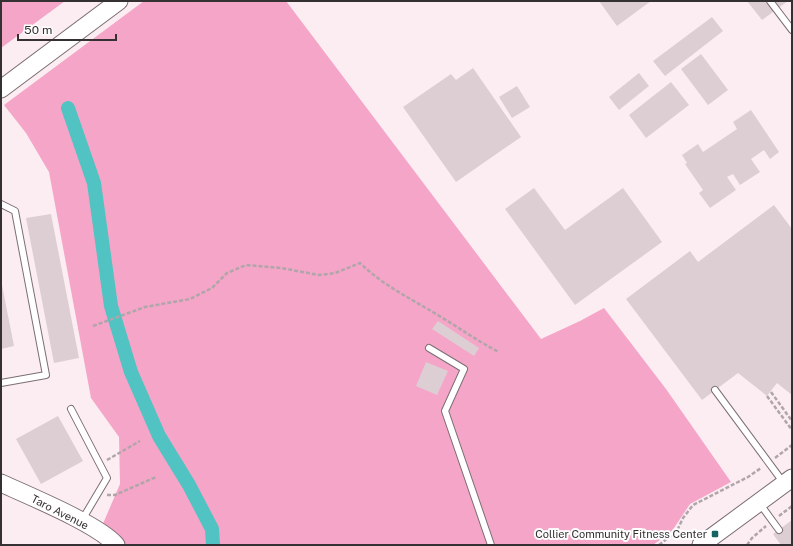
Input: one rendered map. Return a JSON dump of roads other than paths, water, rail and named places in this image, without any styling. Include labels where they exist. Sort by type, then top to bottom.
[{"type":"main road","points":[[1,89],[119,1]]},
{"type":"main road","points":[[701,545],[788,481]]},
{"type":"main road","name":"Taro Avenue","points":[[1,483],[107,536],[116,545]]},
{"type":"lane","points":[[770,1],[792,30]]},
{"type":"lane","points":[[1,204],[15,211],[46,375],[1,384]]},
{"type":"lane","points":[[429,348],[464,369],[445,411],[491,545]]},
{"type":"lane","points":[[715,390],[769,463],[788,481]]},
{"type":"lane","points":[[71,409],[101,463],[107,478],[81,522]]},
{"type":"lane","points":[[758,502],[778,530]]},
{"type":"waterway","points":[[68,108],[94,183],[111,306],[131,372],[159,436],[189,485],[212,529],[213,545]]},
{"type":"place","name":"Collier Community Fitness Center","points":[[715,534]]}]
